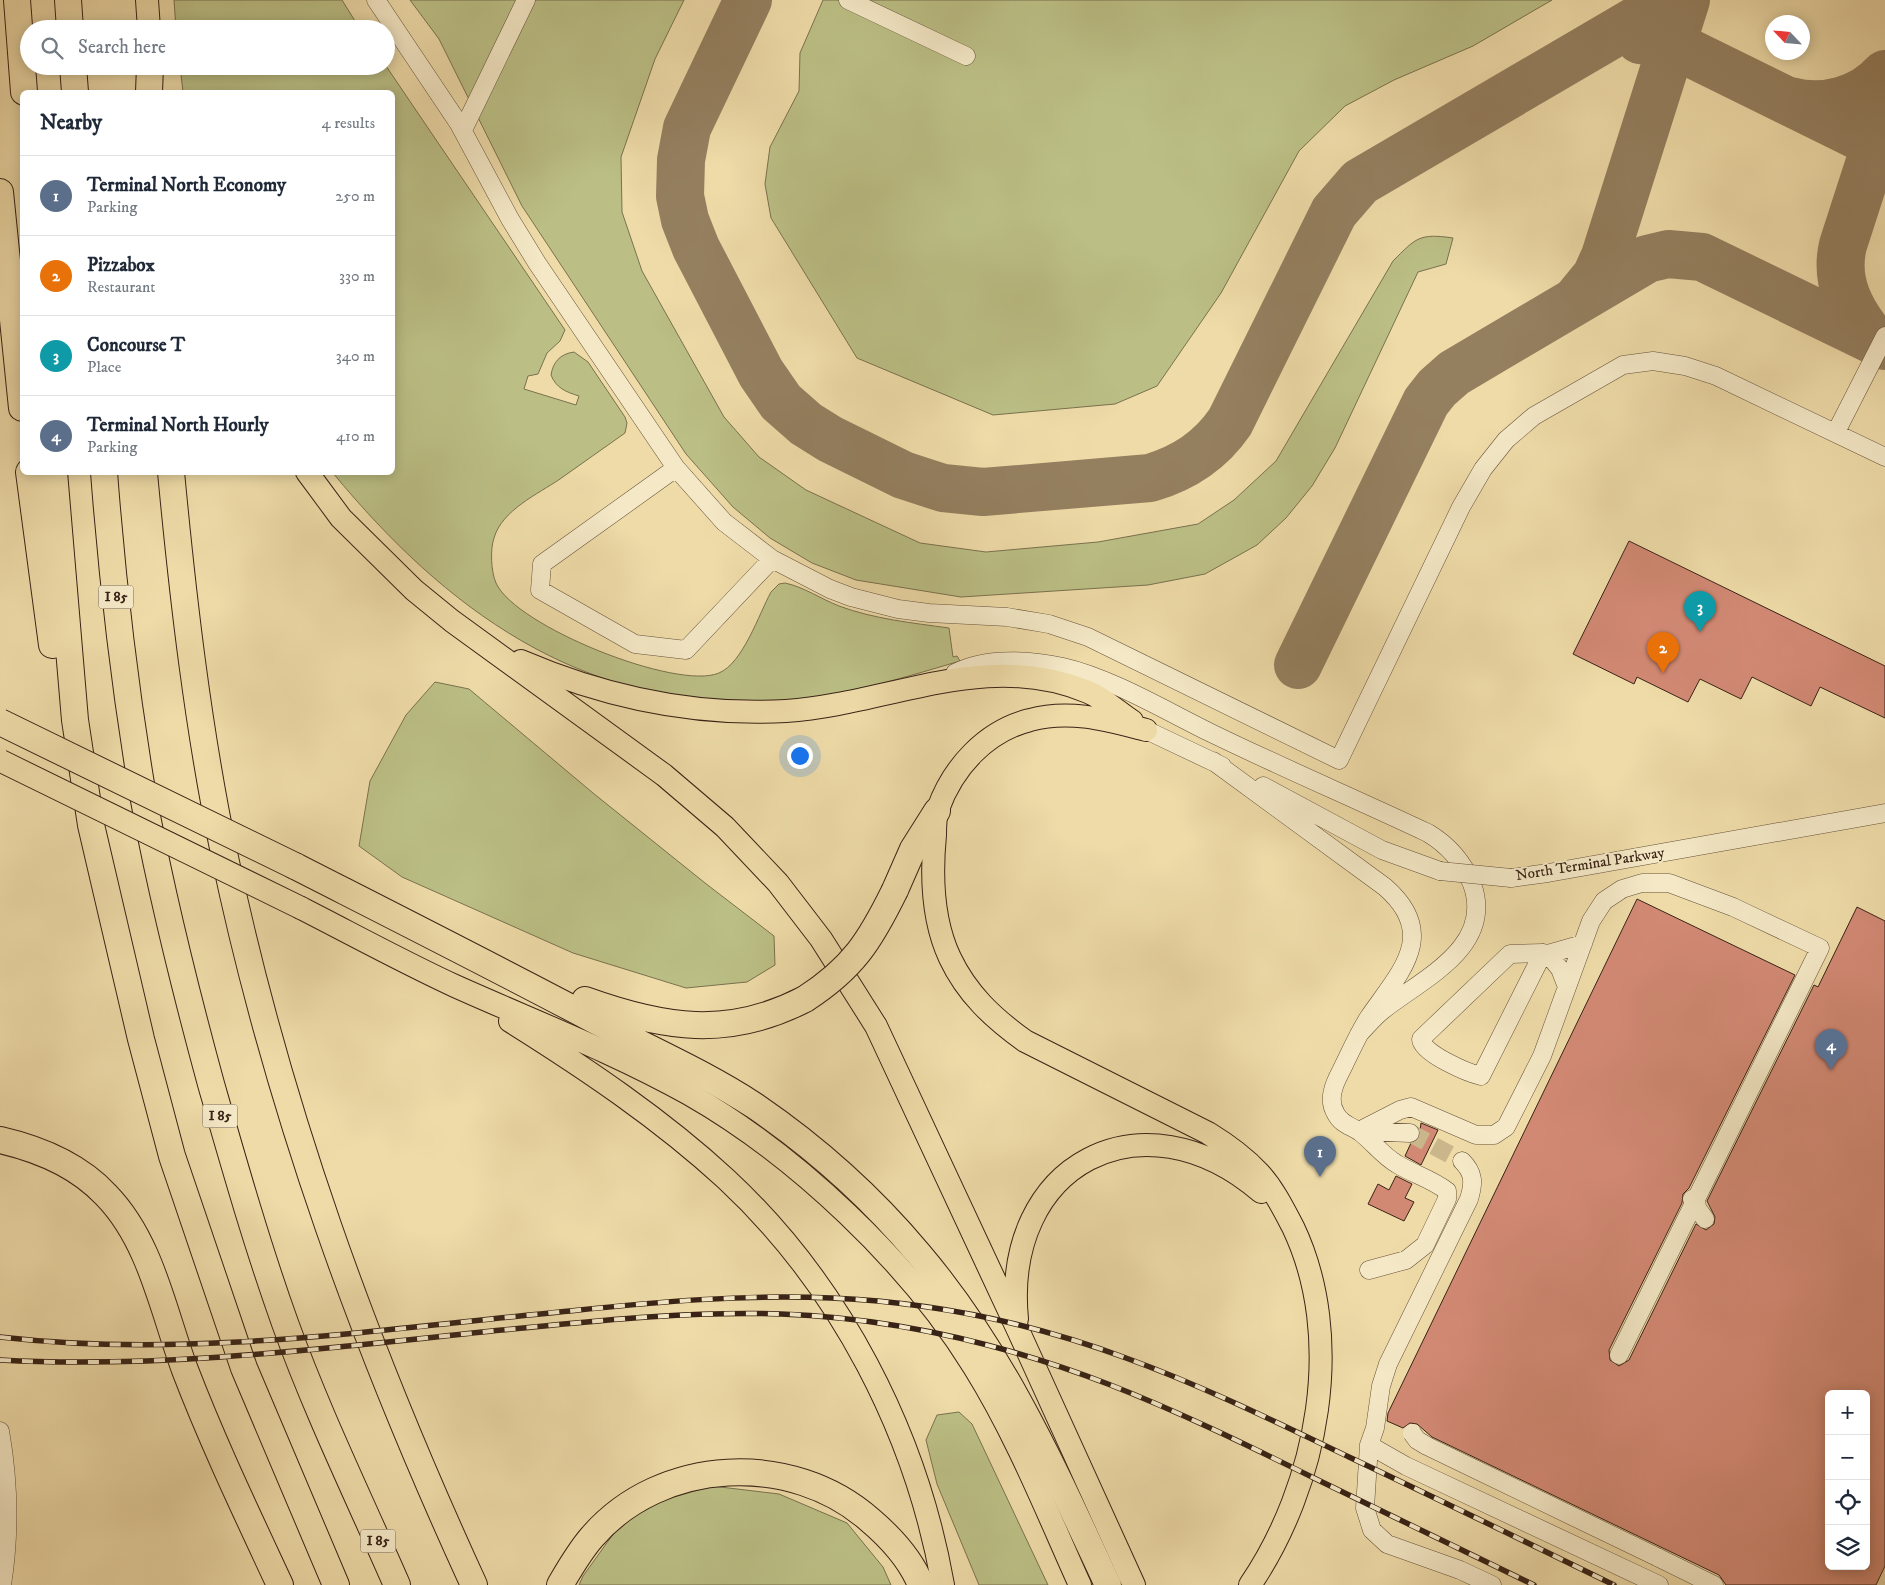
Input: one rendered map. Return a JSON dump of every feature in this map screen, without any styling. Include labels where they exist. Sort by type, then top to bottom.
[{"type":"highway","points":[[17,0],[20,39]]},
{"type":"highway","points":[[68,0],[69,20]]},
{"type":"highway","points":[[23,75],[24,90]]},
{"type":"highway","points":[[74,75],[75,90]]},
{"type":"highway","points":[[149,90],[150,75]]},
{"type":"highway","points":[[0,192],[20,388]]},
{"type":"highway","points":[[29,475],[35,528],[54,656],[75,720]]},
{"type":"highway","points":[[54,475],[75,720],[91,825],[141,1039],[172,1156],[244,1368],[336,1585]]},
{"type":"highway","name":"I 85","points":[[104,475],[119,622],[142,786],[170,924],[194,1021],[236,1173],[285,1322],[314,1394],[397,1585]]},
{"type":"highway","points":[[171,475],[207,763],[224,854],[270,1039],[324,1218],[355,1304],[390,1393],[474,1585]]},
{"type":"highway","points":[[0,722],[294,866],[495,967],[683,1065],[754,1106],[809,1147],[873,1204],[925,1262],[974,1328],[1014,1390],[1039,1436],[1108,1585]]},
{"type":"highway","points":[[495,967],[611,1009],[667,1024],[700,1027],[726,1025],[782,1011],[831,982],[849,965],[880,920],[913,849],[937,811]]},
{"type":"highway","points":[[0,1140],[28,1146],[59,1160],[83,1175],[106,1194],[138,1239],[185,1370],[225,1467],[280,1585]]},
{"type":"highway","points":[[560,1585],[592,1537],[625,1509],[646,1496],[674,1483],[705,1475],[738,1472],[770,1473],[800,1480],[844,1500],[858,1509],[882,1530],[902,1553],[922,1585]]},
{"type":"main road","points":[[147,0],[148,20]]},
{"type":"main road","points":[[157,75],[161,90]]},
{"type":"main road","points":[[309,475],[342,518],[377,555],[452,621],[696,801],[745,848],[800,910],[876,1026],[1018,1330],[1134,1585]]},
{"type":"main road","points":[[492,649],[605,690],[657,703],[719,712],[788,711],[992,674],[1012,675],[1058,682],[1090,693],[1146,730]]},
{"type":"main road","points":[[1146,730],[1080,715],[1049,716],[1029,720],[1011,727],[976,749],[960,766],[937,811],[933,890],[936,913],[949,957],[978,1003],[1002,1025],[1025,1041],[1182,1119],[1226,1144],[1259,1173],[1275,1194],[1302,1246],[1318,1302],[1321,1360],[1319,1392],[1313,1431],[1290,1507],[1250,1585]]},
{"type":"main road","points":[[1,761],[455,985],[529,1016],[690,1095],[773,1152],[846,1214],[913,1284],[943,1322],[974,1366],[1010,1432],[1080,1585]]},
{"type":"main road","points":[[455,985],[592,1075],[666,1129],[726,1180],[781,1236],[825,1294],[862,1356],[880,1392],[910,1462],[922,1500],[943,1585]]},
{"type":"main road","points":[[1018,1330],[1016,1301],[1018,1272],[1028,1226],[1039,1205],[1055,1186],[1073,1169],[1100,1154],[1135,1144],[1169,1145],[1205,1156],[1241,1176],[1288,1217]]},
{"type":"street","points":[[376,0],[390,20]]},
{"type":"street","points":[[463,130],[526,0]]},
{"type":"street","points":[[848,0],[966,56]]},
{"type":"street","points":[[395,27],[432,80],[463,130],[510,219],[537,263],[676,468],[724,522],[772,559],[830,589],[872,603],[929,614],[1007,618],[1050,624],[1088,637],[1339,760],[1461,507],[1483,469],[1506,440],[1534,416],[1622,365],[1653,361],[1685,366],[1716,376],[1790,413],[1836,432],[1860,447],[1885,457]]},
{"type":"street","points":[[1836,432],[1885,336]]},
{"type":"street","points":[[676,468],[542,564],[540,590],[635,644],[686,650],[772,559]]},
{"type":"street","points":[[934,684],[962,669],[992,662],[1039,663],[1064,668],[1106,683],[1309,780],[1420,829],[1442,842],[1460,863],[1475,893],[1475,917],[1470,933],[1460,950],[1450,961],[1384,1009],[1359,1034]]},
{"type":"street","name":"North Terminal Parkway","points":[[1146,730],[1213,761],[1382,850],[1440,871],[1511,878],[1885,813]]},
{"type":"street","points":[[1213,761],[1385,887],[1402,904],[1410,927],[1411,950],[1407,961],[1359,1034],[1335,1084],[1332,1104],[1335,1114],[1342,1122],[1359,1131],[1396,1164],[1440,1185],[1447,1191],[1447,1199],[1425,1245],[1406,1260],[1369,1270]]},
{"type":"street","points":[[1359,1131],[1400,1110],[1411,1107],[1476,1134],[1494,1135],[1506,1127],[1542,1056],[1591,921],[1604,901],[1622,889],[1642,883],[1669,883],[1734,907],[1820,948],[1692,1199],[1683,1224],[1619,1355]]},
{"type":"street","points":[[1545,954],[1481,1076],[1472,1074],[1427,1051],[1421,1043],[1421,1039],[1510,954],[1545,954],[1583,944]]},
{"type":"street","points":[[1545,954],[1560,969],[1567,987]]},
{"type":"street","points":[[1359,1131],[1410,1134]]},
{"type":"street","points":[[1462,1161],[1472,1175],[1473,1186],[1469,1199],[1388,1364],[1381,1386],[1375,1428],[1369,1445],[1365,1508],[1372,1530],[1387,1544],[1460,1570],[1492,1585]]},
{"type":"street","points":[[1692,1199],[1705,1219]]},
{"type":"street","points":[[0,1431],[8,1489],[6,1559],[2,1585]]},
{"type":"street","points":[[1412,1433],[1417,1440],[1426,1446],[1714,1585]]},
{"type":"street","points":[[1369,1445],[1406,1466],[1624,1566],[1659,1585]]},
{"type":"street","points":[[1624,1566],[1636,1541]]},
{"type":"green space","points":[[174,0],[342,0],[354,20],[175,20]]},
{"type":"green space","points":[[410,0],[684,0],[655,59],[621,157],[622,212],[642,271],[724,417],[759,457],[806,490],[920,543],[986,552],[1098,542],[1198,524],[1234,500],[1276,461],[1393,261],[1407,247],[1419,239],[1433,236],[1453,238],[1446,264],[1418,272],[1335,448],[1312,486],[1286,518],[1257,545],[1205,574],[1148,585],[961,597],[856,580],[812,563],[770,538],[733,507],[686,454],[522,206],[439,39]]},
{"type":"green space","points":[[823,0],[1552,0],[1473,46],[1394,80],[1345,106],[1299,151],[1221,293],[1157,386],[1115,404],[993,415],[857,358],[771,218],[765,184],[770,147],[799,91],[800,53]]},
{"type":"green space","points":[[181,75],[392,75],[565,330],[560,341],[547,353],[538,374],[528,376],[524,389],[576,405],[579,396],[562,389],[551,375],[553,366],[558,359],[574,352],[588,362],[625,417],[627,423],[625,433],[522,504],[498,528],[492,548],[493,573],[496,583],[509,600],[533,618],[599,651],[635,664],[669,673],[698,676],[719,673],[728,668],[750,637],[771,592],[779,584],[785,583],[799,587],[839,606],[866,614],[949,628],[953,657],[957,656],[960,661],[888,682],[814,697],[764,702],[697,699],[635,688],[576,668],[522,641],[470,607],[422,567],[376,522],[335,475],[395,475],[395,90],[183,90]]},
{"type":"green space","points":[[435,682],[469,689],[593,793],[774,936],[775,965],[747,982],[686,988],[573,953],[402,877],[359,846],[370,781],[406,715]]},
{"type":"green space","points":[[959,1412],[972,1424],[1048,1585],[979,1585],[937,1484],[926,1440],[937,1415]]},
{"type":"green space","points":[[712,1486],[779,1494],[847,1523],[883,1567],[891,1585],[579,1585],[583,1576],[619,1526],[657,1502]]},
{"type":"building","points":[[1629,541],[1885,666],[1885,718],[1820,687],[1811,706],[1752,677],[1741,699],[1700,679],[1688,702],[1637,677],[1634,684],[1573,654]]},
{"type":"building","points":[[1637,899],[1795,975],[1689,1188],[1683,1194],[1682,1203],[1609,1350],[1610,1360],[1619,1366],[1629,1360],[1696,1224],[1706,1230],[1714,1224],[1715,1217],[1707,1201],[1814,985],[1818,987],[1857,907],[1885,921],[1885,1566],[1876,1585],[1726,1585],[1719,1575],[1432,1437],[1417,1424],[1410,1423],[1403,1428],[1387,1421],[1388,1413]]},
{"type":"building","points":[[1421,1123],[1438,1130],[1421,1165],[1405,1156],[1411,1143],[1419,1138]]},
{"type":"building","points":[[1396,1176],[1412,1184],[1405,1198],[1414,1202],[1404,1221],[1368,1204],[1378,1184],[1389,1190]]},
{"type":"taxiway","points":[[748,0],[687,128],[681,160],[680,196],[685,220],[696,248],[761,373],[781,402],[806,424],[830,439],[903,475],[943,488],[983,492],[1150,478],[1185,464],[1205,450],[1230,422],[1334,212],[1360,182],[1671,0]]},
{"type":"taxiway","points":[[1578,298],[1596,276],[1605,256],[1686,0]]},
{"type":"taxiway","points":[[1640,40],[1666,44],[1684,50],[1885,149]]},
{"type":"taxiway","points":[[1790,101],[1816,104],[1842,101],[1865,90],[1885,74]]},
{"type":"taxiway","points":[[1874,340],[1858,319],[1846,296],[1841,272],[1841,259],[1843,245],[1885,115]]},
{"type":"taxiway","points":[[1298,665],[1426,402],[1437,388],[1454,373],[1647,259],[1668,254],[1702,257],[1885,346]]},
{"type":"tunnel","points":[[1410,1133],[1462,1161]]},
{"type":"railway","points":[[0,1337],[71,1343],[143,1345],[214,1343],[357,1333],[635,1305],[733,1298],[831,1298],[906,1304],[981,1316],[1054,1334],[1126,1358],[1183,1380],[1294,1431],[1614,1585]]},
{"type":"railway","points":[[0,1360],[126,1362],[251,1355],[572,1323],[676,1315],[781,1314],[864,1321],[906,1327],[988,1345],[1108,1384],[1214,1430],[1534,1585]]},
{"type":"place","name":"Concourse T","points":[[1700,632]]},
{"type":"place","name":"Pizzabox","points":[[1663,673]]},
{"type":"place","name":"Terminal North Hourly","points":[[1831,1070]]},
{"type":"place","name":"Terminal North Economy","points":[[1320,1177]]}]
